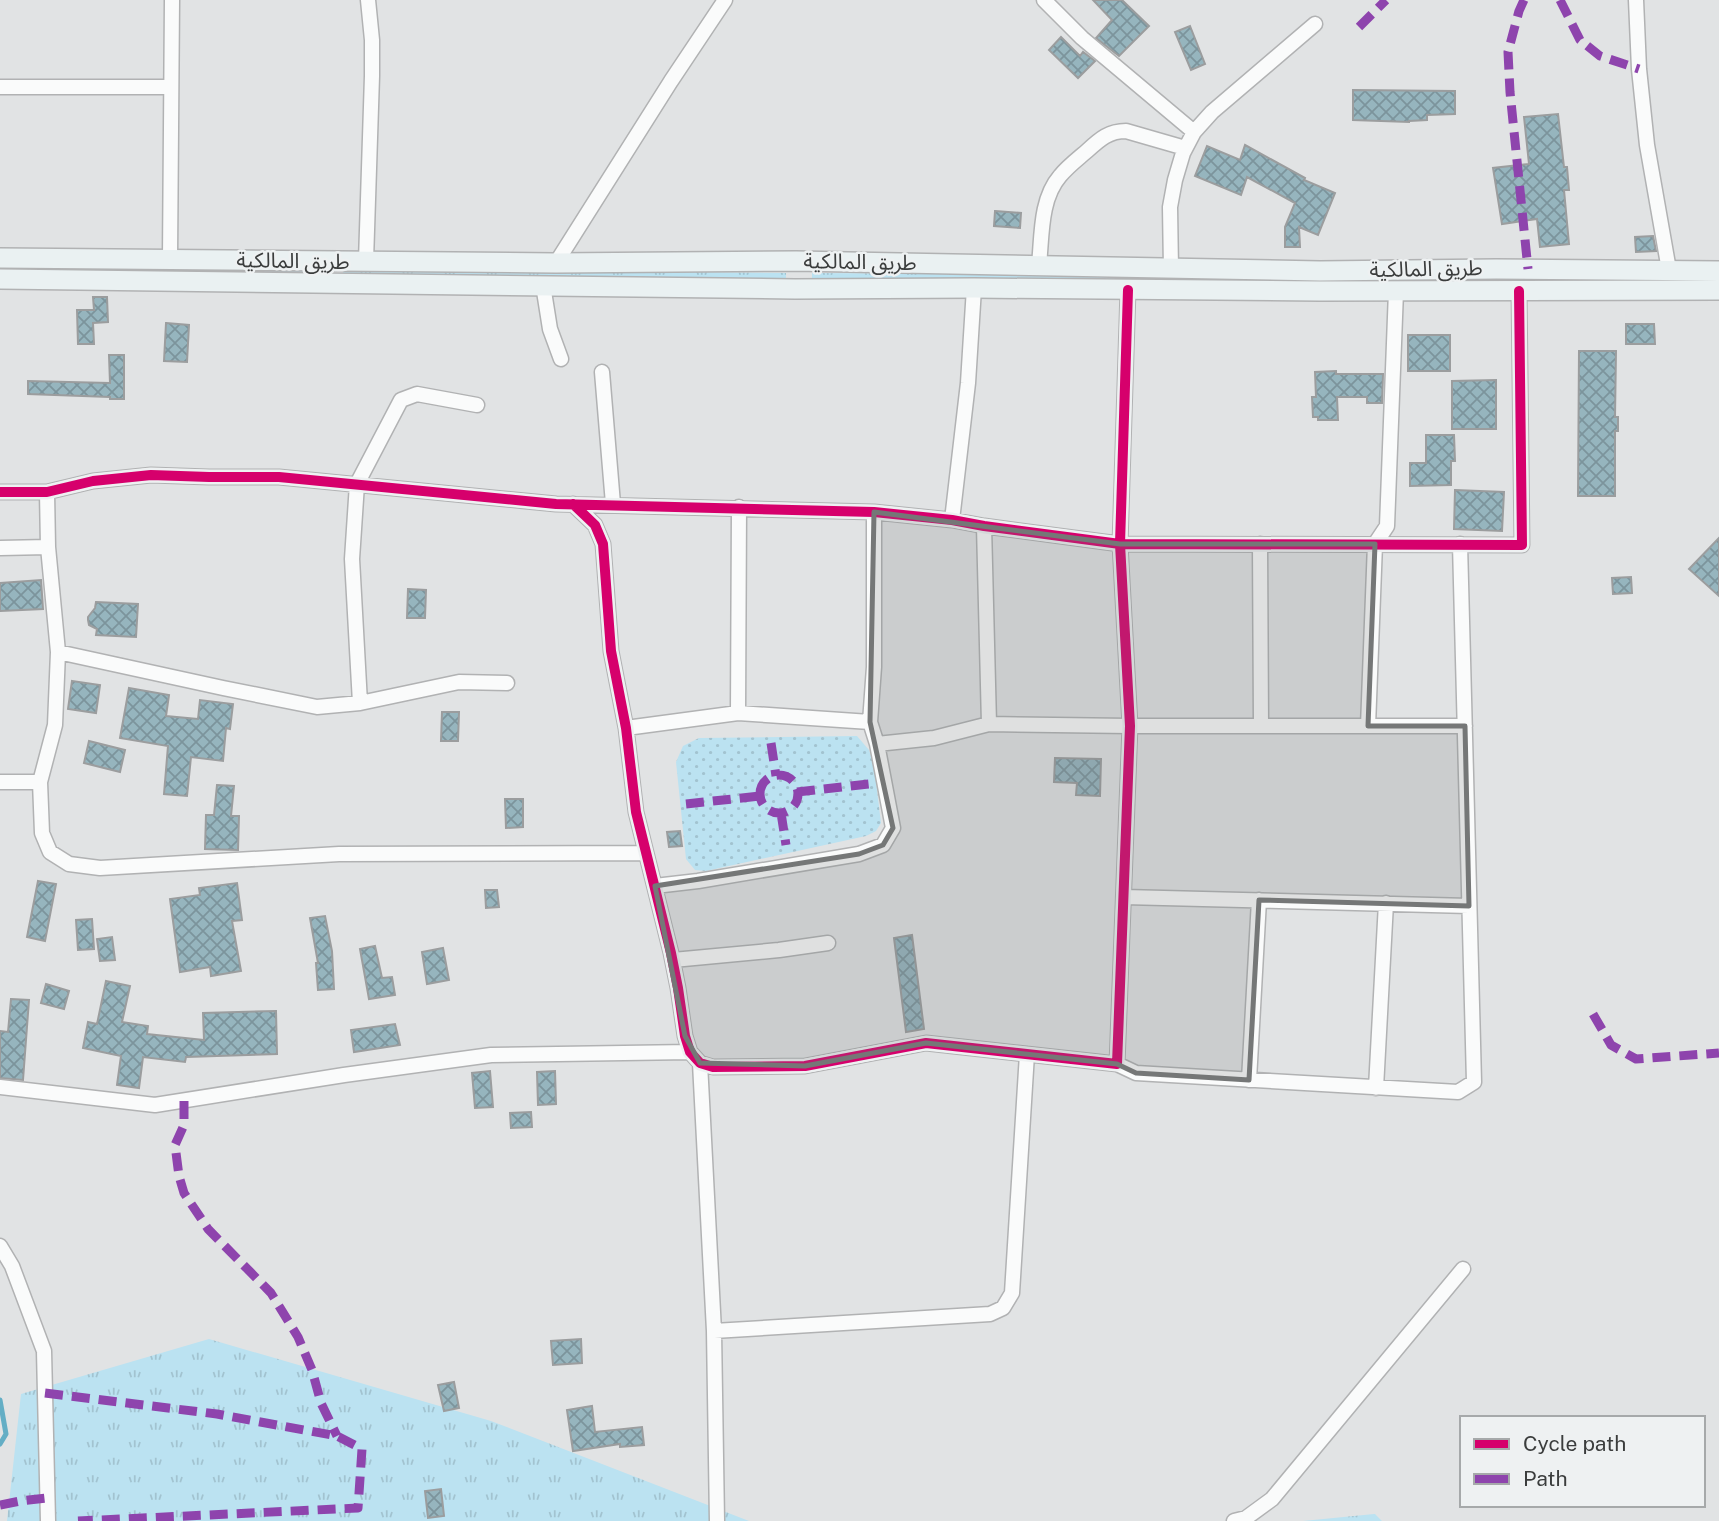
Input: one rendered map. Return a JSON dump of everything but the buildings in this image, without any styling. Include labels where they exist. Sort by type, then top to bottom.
[{"type":"main road","name":"طريق المالكية","points":[[4,258],[556,263],[796,261],[1321,271],[1719,271]]},
{"type":"main road","points":[[4,258],[4,279]]},
{"type":"main road","points":[[169,280],[170,260]]},
{"type":"main road","points":[[328,282],[329,261]]},
{"type":"main road","points":[[795,289],[796,261]]},
{"type":"main road","points":[[1496,269],[1496,290]]},
{"type":"main road","points":[[1320,291],[1321,271]]},
{"type":"main road","name":"طريق المالكية","points":[[4,279],[795,289],[1719,290]]},
{"type":"street","points":[[170,260],[172,0]]},
{"type":"street","points":[[366,261],[372,76],[368,0]]},
{"type":"street","points":[[556,263],[663,93],[726,0]]},
{"type":"street","points":[[1044,0],[1082,38],[1194,132]]},
{"type":"street","points":[[1636,0],[1639,69],[1647,145],[1670,270]]},
{"type":"street","points":[[1171,269],[1170,207],[1185,148],[1194,132],[1212,112],[1315,24]]},
{"type":"street","points":[[0,87],[170,87]]},
{"type":"street","points":[[1039,265],[1045,207],[1052,188],[1060,175],[1103,136],[1116,131],[1126,131],[1185,148]]},
{"type":"street","points":[[542,285],[550,329],[561,359]]},
{"type":"street","points":[[952,520],[968,383],[974,288]]},
{"type":"street","points":[[1117,1064],[1130,726],[1120,544],[1128,290]]},
{"type":"street","points":[[1368,726],[1376,544],[1387,526],[1396,291]]},
{"type":"street","points":[[0,492],[47,492],[93,481],[150,475],[279,477],[556,504],[874,512],[952,520],[1120,544],[1522,545],[1519,291]]},
{"type":"street","points":[[602,372],[612,504]]},
{"type":"street","points":[[360,703],[352,559],[357,484],[401,400],[416,394],[477,405]]},
{"type":"street","points":[[47,492],[48,547],[58,652],[55,725],[40,782],[42,832],[50,852],[69,864],[100,868],[339,854],[646,853]]},
{"type":"street","points":[[573,504],[595,526],[603,544],[611,651],[626,728],[636,812],[673,960],[685,1036],[695,1058],[714,1331],[717,1521]]},
{"type":"street","points":[[738,713],[739,508]]},
{"type":"street","points":[[655,886],[859,854],[883,845],[893,828],[877,744],[870,722],[874,667],[874,512]]},
{"type":"street","points":[[984,526],[989,724]]},
{"type":"street","points":[[1260,544],[1261,726]]},
{"type":"street","points":[[0,1087],[155,1105],[491,1055],[695,1058],[713,1067],[805,1066],[926,1043],[1117,1064],[1136,1073],[1458,1093],[1474,1082],[1460,544]]},
{"type":"street","points":[[0,548],[48,547]]},
{"type":"street","points":[[58,652],[317,707],[360,703],[459,682],[507,683]]},
{"type":"street","points":[[626,728],[738,713],[870,722]]},
{"type":"street","points":[[877,744],[934,738],[989,724],[1465,726]]},
{"type":"street","points":[[0,782],[40,782]]},
{"type":"street","points":[[1124,897],[1469,906]]},
{"type":"street","points":[[1249,1080],[1259,900]]},
{"type":"street","points":[[1376,1088],[1386,904]]},
{"type":"street","points":[[673,960],[828,943]]},
{"type":"street","points":[[714,1331],[990,1314],[1003,1308],[1012,1293],[1027,1054]]},
{"type":"street","points":[[0,1246],[12,1266],[44,1351],[48,1521]]},
{"type":"street","points":[[1234,1521],[1246,1518],[1272,1499],[1463,1269]]},
{"type":"highlighted area","points":[[874,512],[1120,544],[1375,544],[1368,726],[1465,726],[1469,906],[1259,900],[1249,1080],[1136,1073],[1117,1064],[926,1043],[805,1066],[700,1063],[685,1036],[655,886],[859,854],[883,845],[893,828],[870,722]]},
{"type":"green space","points":[[30,268],[153,268],[153,273],[30,273]]},
{"type":"green space","points":[[316,268],[316,273],[193,274],[193,269]]},
{"type":"green space","points":[[343,269],[786,273],[786,279],[343,275]]},
{"type":"green space","points":[[812,273],[1292,276],[1291,283],[812,280]]},
{"type":"green space","points":[[1343,276],[1479,276],[1479,282],[1344,283]]},
{"type":"green space","points":[[857,736],[869,750],[874,766],[881,823],[876,831],[866,836],[706,871],[695,870],[686,859],[676,762],[683,746],[699,738]]},
{"type":"green space","points":[[209,1339],[491,1421],[749,1521],[7,1521],[21,1394]]},
{"type":"green space","points":[[1374,1514],[1382,1521],[1303,1521]]},
{"type":"waterway","points":[[0,1400],[6,1434],[0,1444]]},
{"type":"marked path","points":[[1359,27],[1386,0]]},
{"type":"marked path","points":[[1524,0],[1508,52],[1528,269]]},
{"type":"marked path","points":[[1560,0],[1580,40],[1600,56],[1639,69]]},
{"type":"marked path","points":[[771,743],[776,776]]},
{"type":"marked path","points":[[779,775],[792,781],[798,794],[792,807],[779,813],[766,807],[760,794],[766,781],[779,775]]},
{"type":"marked path","points":[[797,792],[869,784]]},
{"type":"marked path","points":[[686,804],[760,796]]},
{"type":"marked path","points":[[781,813],[786,845]]},
{"type":"marked path","points":[[1593,1014],[1611,1045],[1636,1059],[1719,1053]]},
{"type":"marked path","points":[[184,1101],[184,1125],[175,1145],[184,1193],[208,1229],[271,1293],[298,1337],[312,1370],[321,1403],[337,1436]]},
{"type":"marked path","points":[[45,1393],[217,1414],[337,1436],[362,1449],[358,1508],[78,1521]]},
{"type":"marked path","points":[[0,1505],[47,1498]]},
{"type":"cycle path","points":[[573,504],[595,525],[603,544],[611,651],[626,728],[636,812],[671,953],[685,1036],[690,1052],[700,1063],[713,1067],[805,1066],[926,1043],[1117,1064],[1130,726],[1120,544],[1128,290]]},
{"type":"cycle path","points":[[0,492],[47,492],[93,481],[151,475],[279,477],[556,504],[874,512],[952,520],[1120,544],[1522,545],[1519,291]]}]
